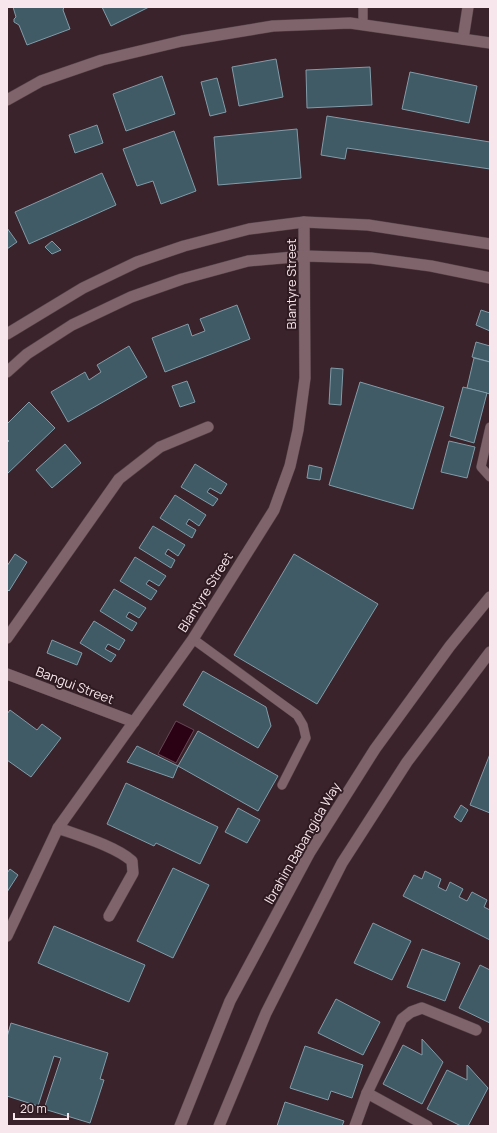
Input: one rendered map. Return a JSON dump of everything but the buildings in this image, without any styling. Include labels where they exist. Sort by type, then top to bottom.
[{"type":"street","points":[[463,40],[468,7]]},
{"type":"street","points":[[7,100],[41,82],[102,60],[182,41],[274,26],[363,25],[490,43]]},
{"type":"street","points":[[7,334],[83,288],[137,262],[184,246],[249,229],[304,222],[368,224],[490,244]]},
{"type":"street","name":"Blantyre Street","points":[[7,936],[58,828],[193,639],[274,510],[290,466],[298,430],[305,378],[304,222]]},
{"type":"street","points":[[7,372],[27,354],[72,325],[131,297],[182,279],[248,261],[305,256],[371,258],[432,266],[490,278]]},
{"type":"street","points":[[7,638],[119,479],[160,447],[208,427]]},
{"type":"street","name":"Ibrahim Babangida Way","points":[[180,1126],[230,1001],[310,852],[375,749],[450,646],[490,597]]},
{"type":"street","points":[[219,1126],[266,1013],[342,863],[406,762],[490,652]]},
{"type":"street","name":"Bangui Street","points":[[7,674],[134,722]]},
{"type":"street","points":[[58,828],[111,849],[126,856],[132,861],[133,873],[109,916]]},
{"type":"street","points":[[355,1126],[367,1093],[402,1019],[410,1012],[422,1008],[476,1030]]},
{"type":"street","points":[[367,1093],[427,1126]]},
{"type":"lane","points":[[363,7],[363,25]]},
{"type":"lane","points":[[490,426],[481,468],[490,477]]},
{"type":"lane","points":[[193,639],[297,715],[303,725],[306,738],[282,785]]},
{"type":"shaded area","points":[[176,721],[194,730],[176,763],[158,754]]}]
